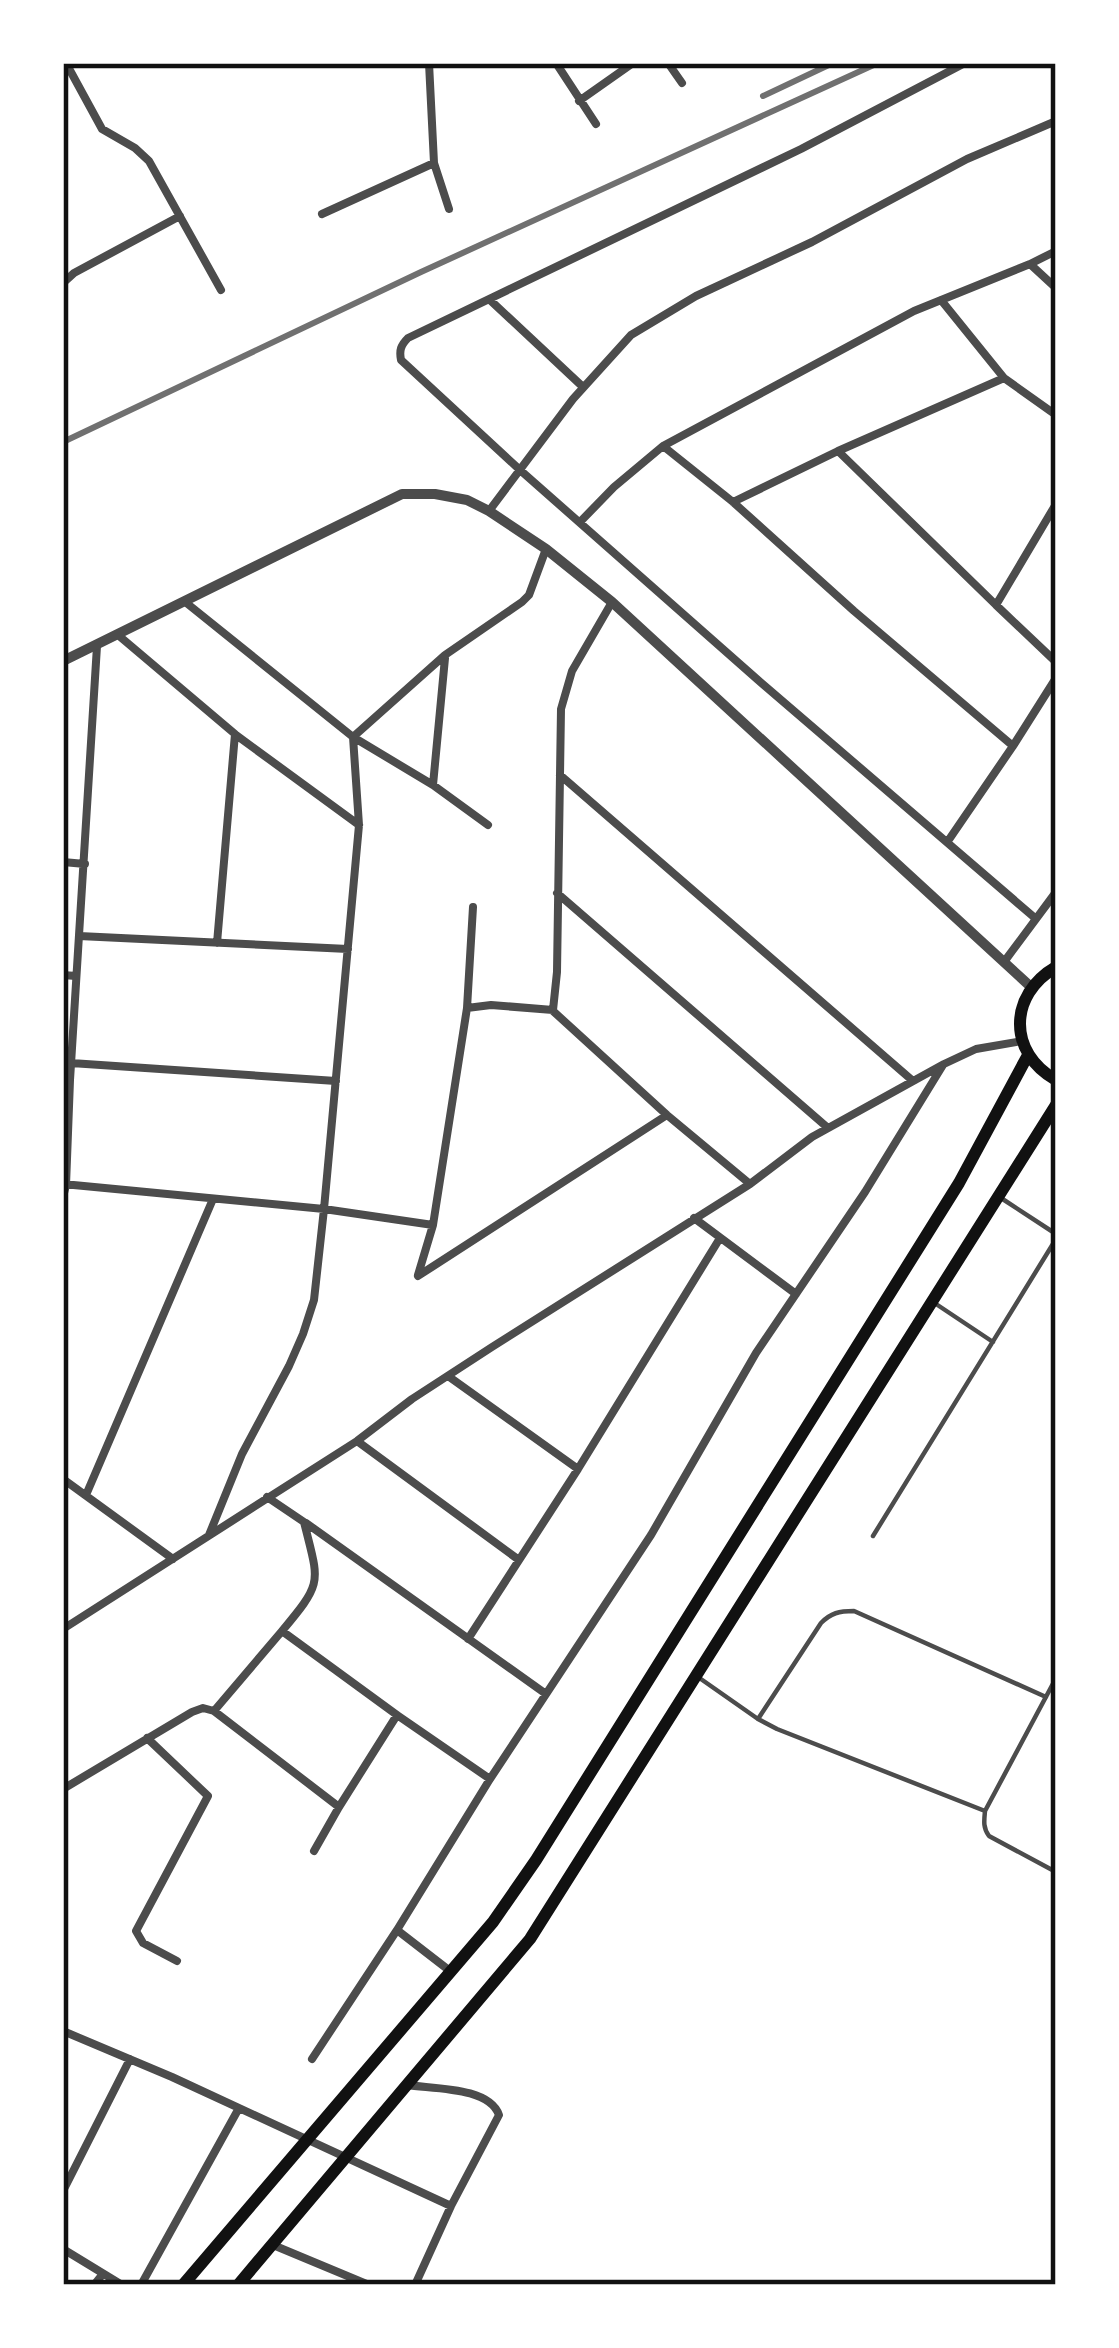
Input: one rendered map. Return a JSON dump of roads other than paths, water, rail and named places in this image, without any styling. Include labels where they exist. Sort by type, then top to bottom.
[{"type":"main road","points":[[1056,967],[1031,987],[1019,1022],[1028,1055],[1056,1080]]},
{"type":"main road","points":[[183,2285],[493,1922],[549,1840],[959,1183],[1028,1055]]},
{"type":"main road","points":[[238,2285],[530,1939],[1056,1106]]},
{"type":"street","points":[[66,63],[102,129],[142,154],[221,290]]},
{"type":"street","points":[[556,63],[596,124]]},
{"type":"street","points":[[579,101],[633,63]]},
{"type":"street","points":[[668,63],[682,83]]},
{"type":"street","points":[[965,63],[801,149],[408,338],[400,352],[401,360],[520,470],[1034,918]]},
{"type":"street","points":[[430,64],[434,163],[449,209]]},
{"type":"street","points":[[489,511],[583,387],[632,334],[696,296],[812,242],[967,159],[1056,121]]},
{"type":"street","points":[[322,214],[434,163]]},
{"type":"street","points":[[67,281],[180,216]]},
{"type":"street","points":[[580,522],[663,446],[914,311],[1056,250]]},
{"type":"street","points":[[1030,264],[1056,288]]},
{"type":"street","points":[[63,269],[67,281]]},
{"type":"street","points":[[490,300],[583,387]]},
{"type":"street","points":[[940,301],[1004,378],[1056,415]]},
{"type":"street","points":[[733,502],[1004,378]]},
{"type":"street","points":[[663,446],[1013,746]]},
{"type":"street","points":[[838,452],[1056,662]]},
{"type":"street","points":[[63,661],[402,494],[467,500],[546,549],[612,602],[1031,987]]},
{"type":"street","points":[[996,605],[1056,504]]},
{"type":"street","points":[[353,737],[445,655],[522,602],[546,549]]},
{"type":"street","points":[[184,602],[353,737],[488,824]]},
{"type":"street","points":[[553,1010],[561,710],[572,671],[612,602]]},
{"type":"street","points":[[118,635],[235,734],[358,825]]},
{"type":"street","points":[[63,1197],[66,1080],[71,1063],[97,646]]},
{"type":"street","points":[[433,785],[445,655]]},
{"type":"street","points":[[948,842],[1056,678]]},
{"type":"street","points":[[217,943],[235,734]]},
{"type":"street","points":[[208,1537],[242,1454],[290,1366],[314,1300],[358,825],[353,737]]},
{"type":"street","points":[[559,774],[913,1081]]},
{"type":"street","points":[[63,862],[85,864]]},
{"type":"street","points":[[1004,962],[1056,892]]},
{"type":"street","points":[[557,893],[828,1128]]},
{"type":"street","points":[[473,907],[467,1008],[433,1225],[418,1276],[667,1115]]},
{"type":"street","points":[[79,936],[348,950]]},
{"type":"street","points":[[63,975],[76,976]]},
{"type":"street","points":[[467,1008],[553,1010],[750,1184]]},
{"type":"street","points":[[63,1629],[750,1184],[828,1128],[976,1049],[1022,1041]]},
{"type":"street","points":[[71,1063],[336,1081]]},
{"type":"street","points":[[311,2059],[651,1534],[756,1353],[944,1064]]},
{"type":"street","points":[[64,1185],[324,1209],[433,1225]]},
{"type":"street","points":[[86,1495],[213,1199]]},
{"type":"street","points":[[694,1218],[796,1294]]},
{"type":"street","points":[[468,1639],[720,1238]]},
{"type":"street","points":[[448,1376],[578,1469]]},
{"type":"street","points":[[357,1441],[518,1560]]},
{"type":"street","points":[[63,1479],[173,1559]]},
{"type":"street","points":[[267,1497],[546,1694]]},
{"type":"street","points":[[214,1712],[311,1595],[316,1571],[304,1522]]},
{"type":"street","points":[[282,1631],[490,1779]]},
{"type":"street","points":[[63,1790],[203,1708],[339,1807]]},
{"type":"street","points":[[314,1851],[397,1715]]},
{"type":"street","points":[[147,1738],[208,1799],[136,1930],[143,1943],[177,1961]]},
{"type":"street","points":[[397,1930],[450,1971]]},
{"type":"street","points":[[63,2031],[451,2206]]},
{"type":"street","points":[[63,2191],[130,2059]]},
{"type":"street","points":[[406,2085],[481,2096],[498,2108],[497,2121],[417,2282],[430,2285]]},
{"type":"street","points":[[141,2285],[239,2108]]},
{"type":"street","points":[[273,2245],[369,2285]]},
{"type":"street","points":[[63,2249],[122,2285]]},
{"type":"street","points":[[94,2285],[102,2275]]},
{"type":"lane","points":[[873,1536],[1056,1237],[998,1197]]},
{"type":"lane","points":[[932,1302],[993,1342]]},
{"type":"lane","points":[[758,1719],[820,1623],[829,1615],[854,1611],[1046,1697]]},
{"type":"lane","points":[[696,1676],[758,1719],[986,1811]]},
{"type":"lane","points":[[1056,1678],[986,1811],[984,1829],[1056,1872]]},
{"type":"railway","points":[[763,96],[833,63]]},
{"type":"railway","points":[[63,442],[878,63]]}]
